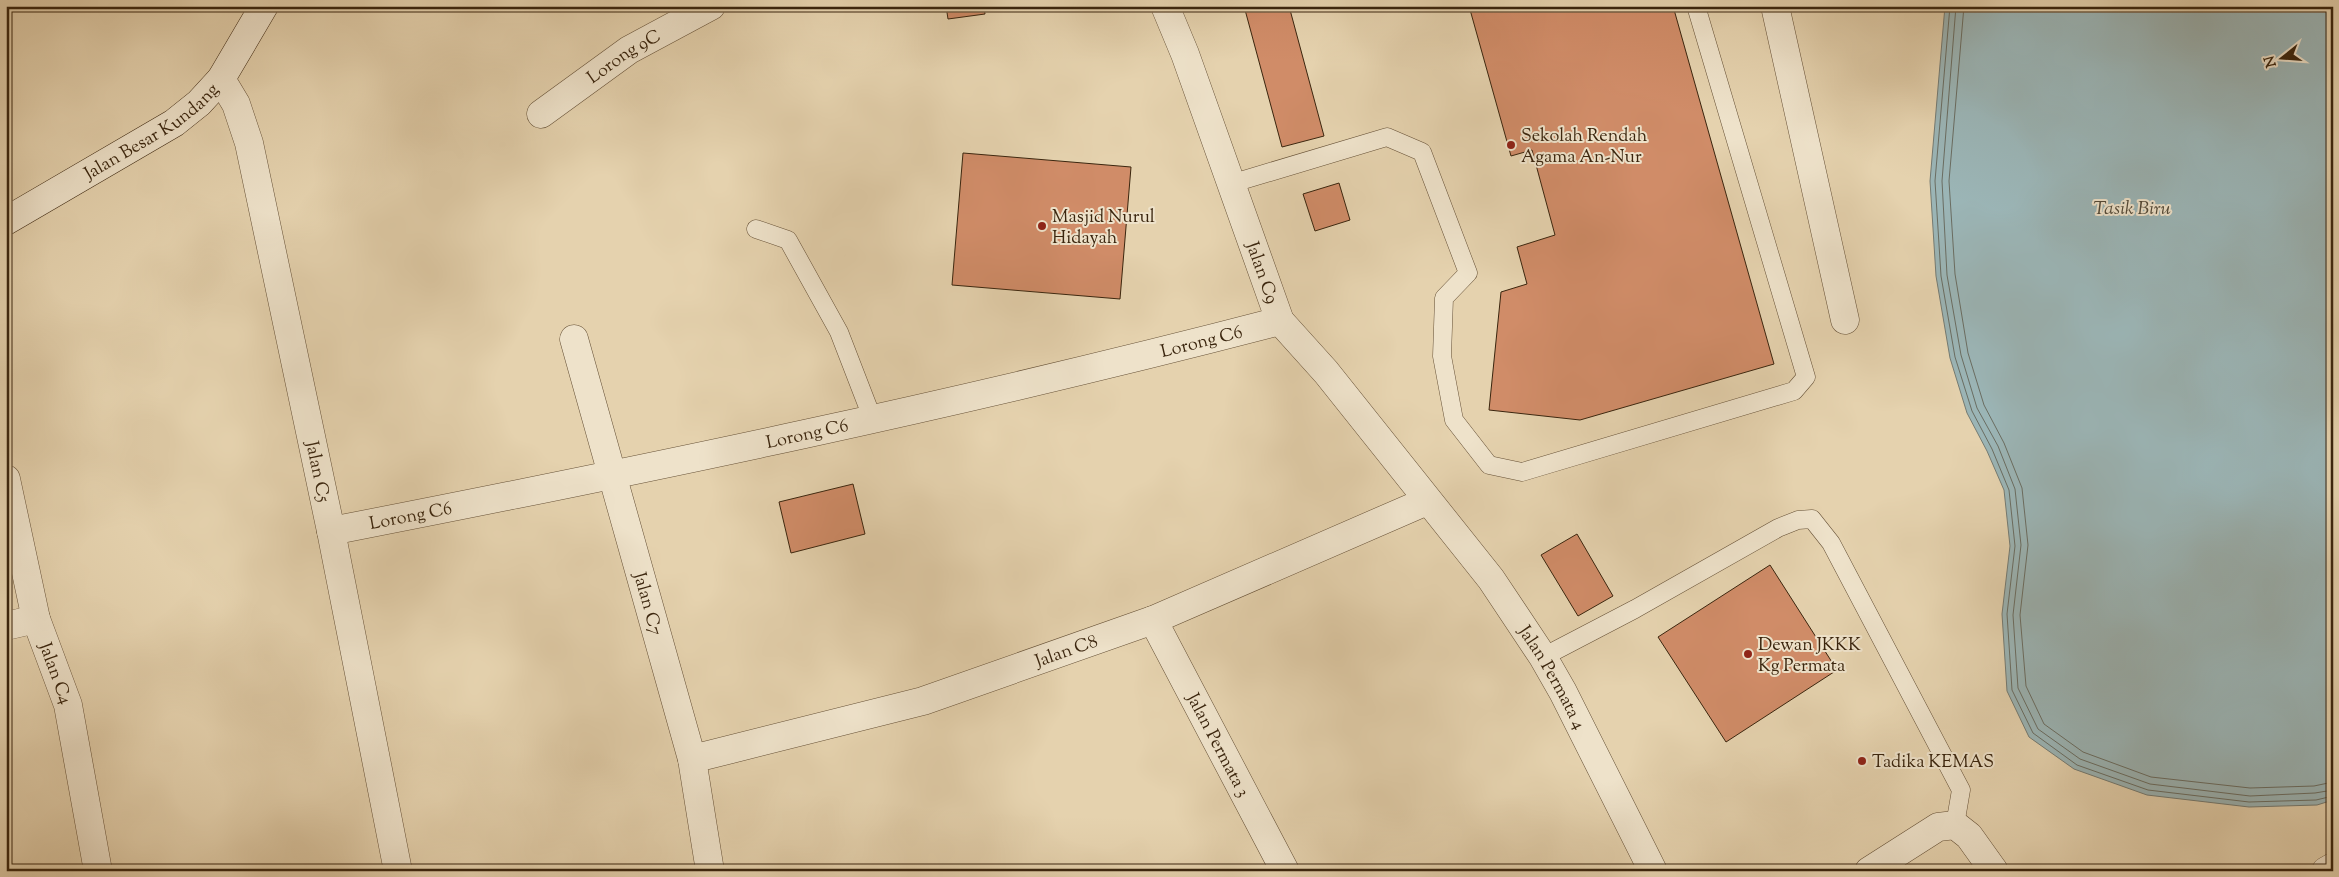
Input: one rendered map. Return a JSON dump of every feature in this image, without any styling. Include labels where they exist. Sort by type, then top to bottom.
[{"type":"street","name":"Jalan Besar Kundang","points":[[6,221],[174,123],[199,103],[221,79],[264,6]]},
{"type":"street","name":"Lorong 9C","points":[[541,114],[629,50],[711,6]]},
{"type":"street","name":"Jalan C9","points":[[1165,6],[1185,54],[1280,321],[1326,372],[1427,501]]},
{"type":"street","points":[[1775,6],[1845,320]]},
{"type":"street","name":"Jalan C5","points":[[221,79],[236,104],[249,143],[331,531],[398,871]]},
{"type":"street","name":"Lorong C6","points":[[331,531],[613,476],[873,420],[1119,363],[1280,321]]},
{"type":"street","name":"Jalan C7","points":[[574,339],[692,759],[710,871]]},
{"type":"street","name":"Jalan C4","points":[[6,479],[36,619],[68,705],[98,871]]},
{"type":"street","name":"Jalan C8","points":[[692,759],[923,701],[1153,620],[1427,501]]},
{"type":"street","name":"Jalan Permata 4","points":[[1427,501],[1491,578],[1543,657],[1653,871]]},
{"type":"street","points":[[6,626],[36,619]]},
{"type":"street","name":"Jalan Permata 3","points":[[1153,620],[1285,871]]},
{"type":"street","points":[[1869,871],[1938,827],[1955,825],[1969,836],[1994,871]]},
{"type":"street","points":[[2326,871],[2333,867]]},
{"type":"lane","points":[[1230,184],[1387,137],[1422,152],[1468,273],[1444,298],[1442,356],[1454,420],[1489,465],[1522,472],[1794,391],[1806,377],[1696,6]]},
{"type":"lane","points":[[756,229],[788,240],[839,332],[873,420]]},
{"type":"lane","points":[[1543,657],[1635,609],[1778,528],[1798,520],[1812,519],[1831,543],[1961,790],[1955,825]]},
{"type":"water","name":"Tasik Biru","points":[[1945,6],[2333,6],[2333,800],[2317,805],[2249,807],[2147,795],[2074,769],[2029,737],[2007,691],[2002,614],[2010,546],[2004,490],[1987,451],[1967,413],[1950,358],[1936,276],[1930,181]]},
{"type":"building","points":[[946,6],[984,6],[985,14],[948,19]]},
{"type":"building","points":[[1244,6],[1289,6],[1324,136],[1282,147]]},
{"type":"building","points":[[1469,6],[1673,6],[1774,364],[1580,420],[1489,410],[1501,292],[1527,284],[1517,247],[1555,235],[1532,150],[1511,156]]},
{"type":"building","name":"Masjid Nurul Hidayah","points":[[963,153],[1131,167],[1120,299],[952,285]]},
{"type":"building","points":[[1339,183],[1350,220],[1315,231],[1303,194]]},
{"type":"building","points":[[853,484],[865,534],[791,553],[779,502]]},
{"type":"building","points":[[1577,534],[1613,596],[1578,616],[1541,555]]},
{"type":"building","name":"Dewan JKKK Kg Permata","points":[[1770,565],[1837,670],[1726,742],[1658,637]]},
{"type":"place","name":"Sekolah Rendah Agama An-Nur","points":[[1511,145]]},
{"type":"place","name":"Masjid Nurul Hidayah","points":[[1042,226]]},
{"type":"place","name":"Dewan JKKK Kg Permata","points":[[1748,654]]},
{"type":"place","name":"Tadika KEMAS","points":[[1862,761]]}]
